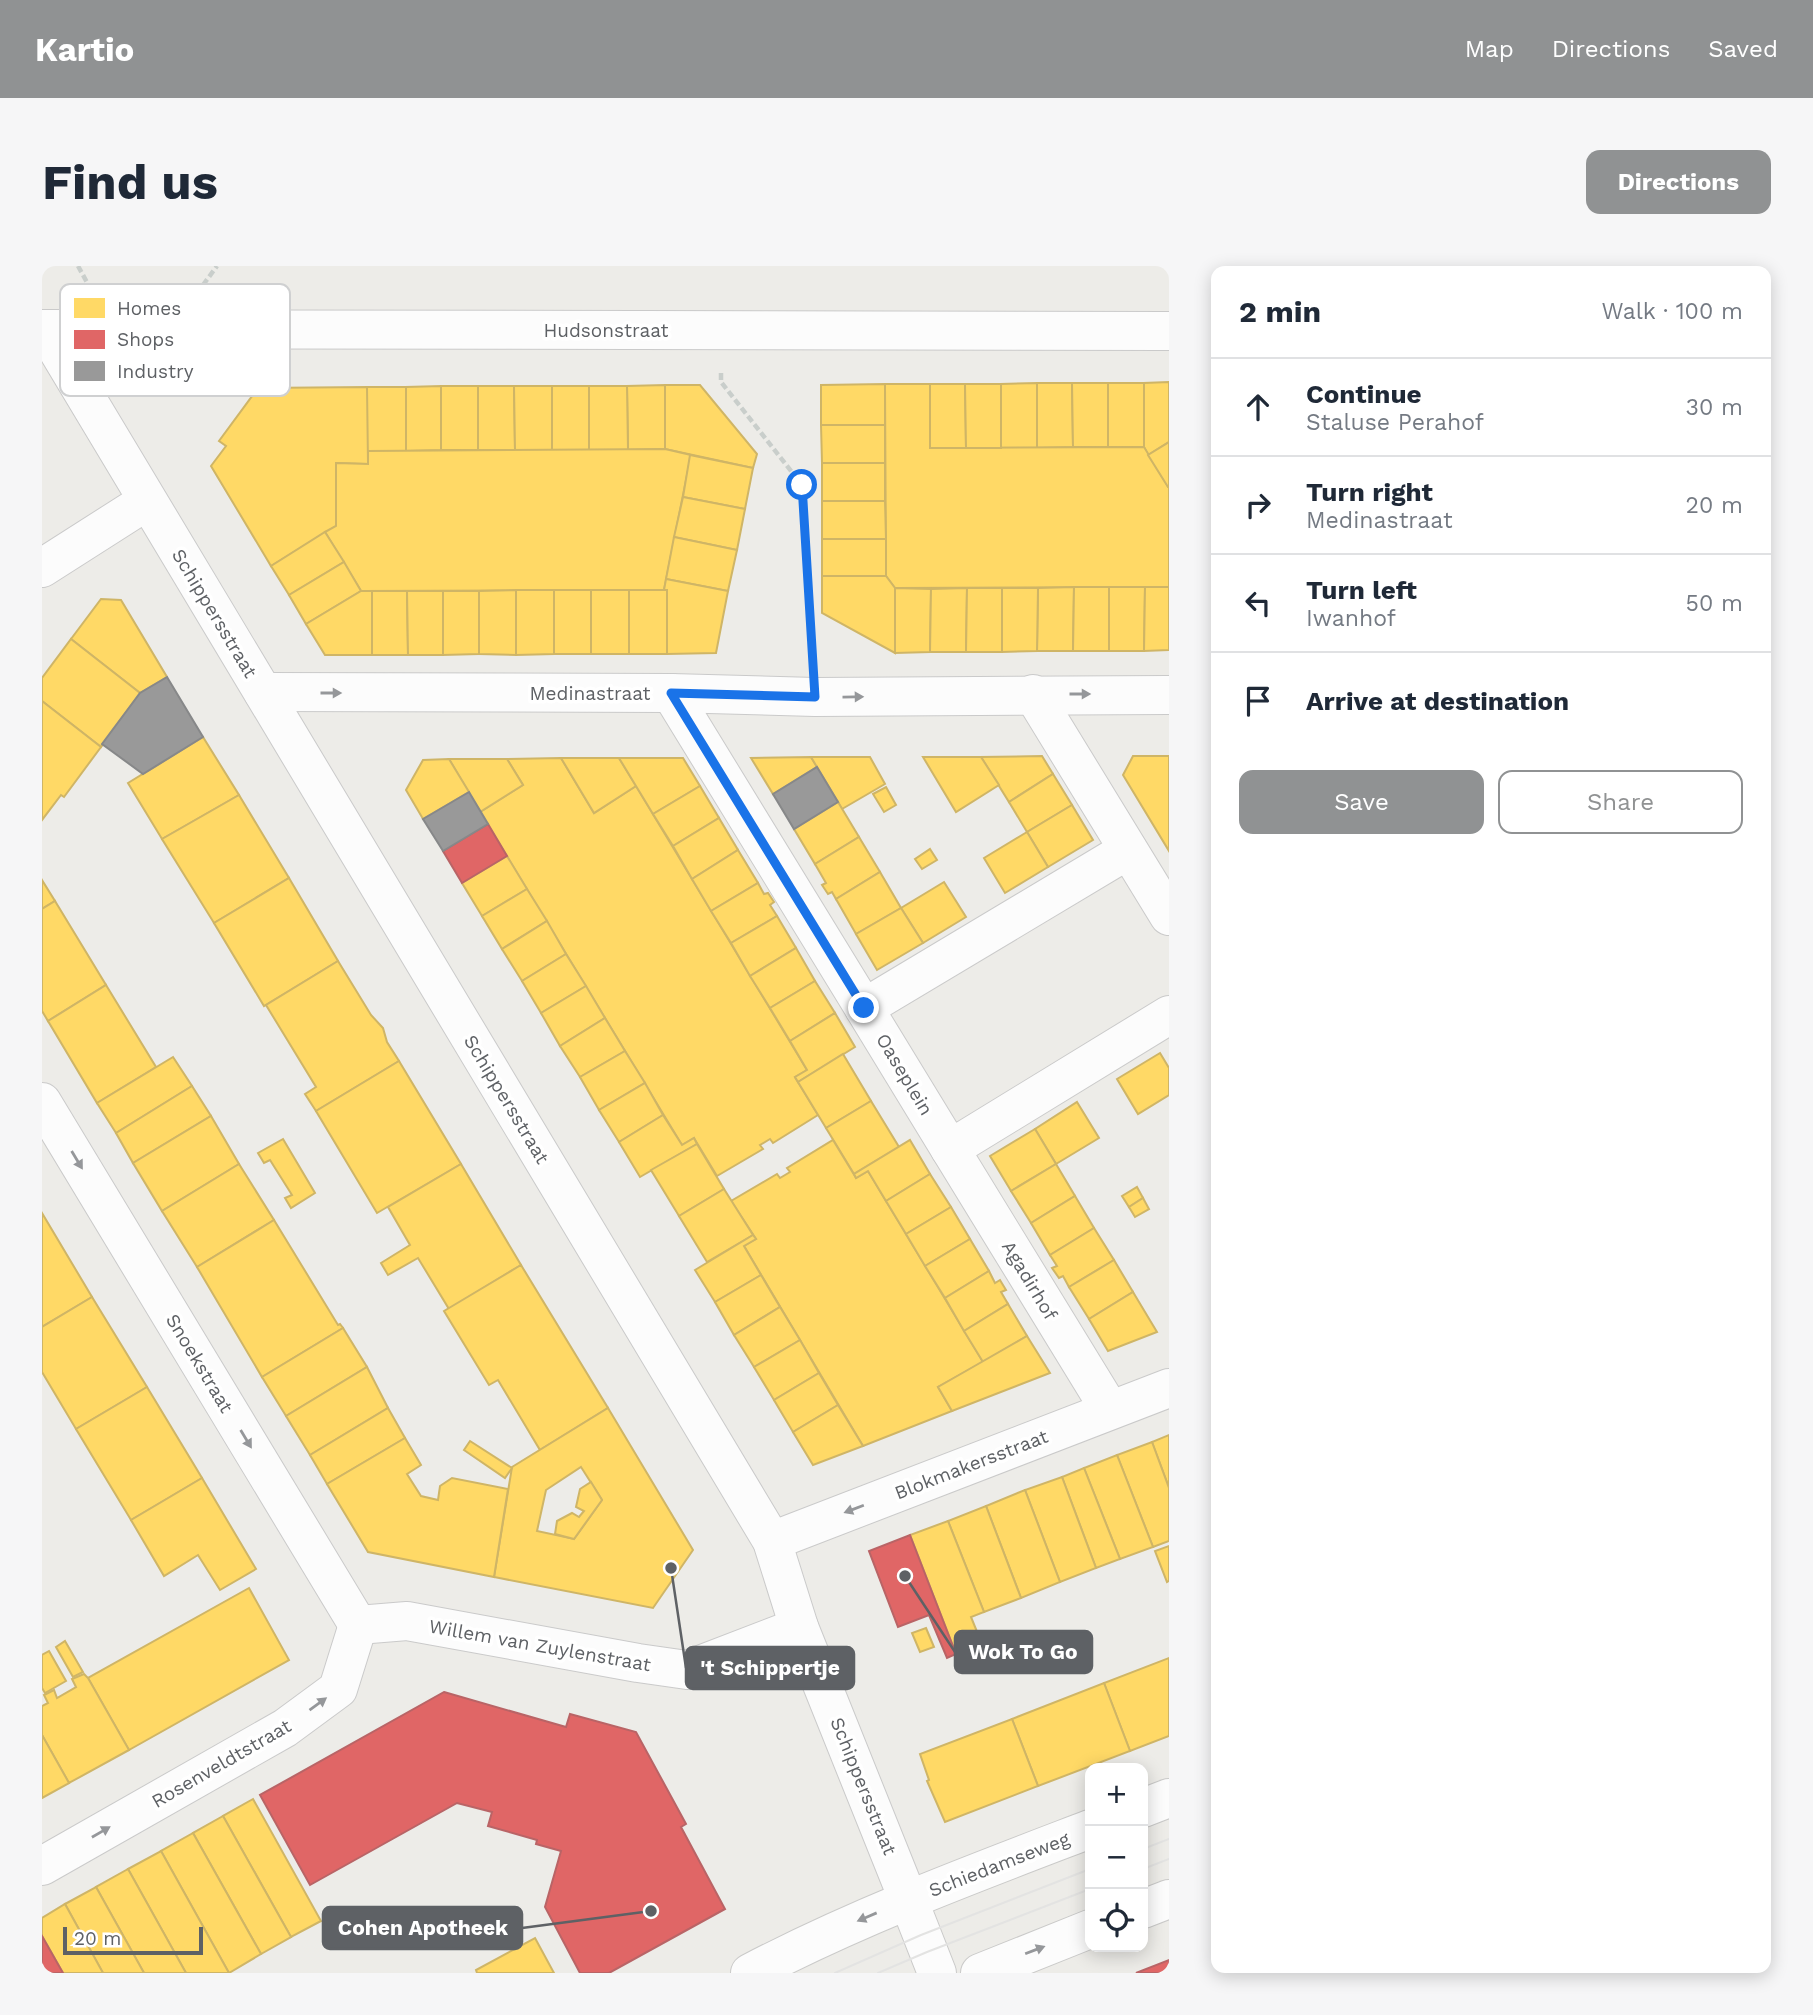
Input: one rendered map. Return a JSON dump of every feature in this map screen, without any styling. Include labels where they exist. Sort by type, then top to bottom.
[{"type":"street","name":"Schippersstraat","points":[[43,329],[60,357]]},
{"type":"street","name":"Hudsonstraat","points":[[290,329],[1169,331]]},
{"type":"street","name":"Schippersstraat","points":[[84,396],[772,1541],[799,1627],[908,1899]]},
{"type":"street","points":[[42,568],[147,501]]},
{"type":"street","name":"Medinastraat","points":[[263,692],[671,693],[815,697],[1169,695]]},
{"type":"street","name":"Oaseplein","points":[[671,693],[950,1149]]},
{"type":"street","points":[[1032,694],[1169,916]]},
{"type":"street","points":[[864,1008],[1128,850]]},
{"type":"street","points":[[950,1149],[1169,1015]]},
{"type":"street","name":"Snoekstraat","points":[[42,1102],[358,1625]]},
{"type":"street","name":"Agadirhof","points":[[950,1149],[1110,1410]]},
{"type":"street","name":"Blokmakersstraat","points":[[772,1541],[1169,1388]]},
{"type":"street","name":"Willem van Zuylenstraat","points":[[358,1625],[407,1621],[687,1670],[799,1627]]},
{"type":"street","name":"Rosenveldtstraat","points":[[42,1866],[285,1728],[338,1689],[358,1625]]},
{"type":"street","points":[[1148,1806],[1169,1798]]},
{"type":"street","name":"Schiedamseweg","points":[[750,1973],[808,1943],[908,1899],[1085,1831]]},
{"type":"street","name":"Schiedamseweg","points":[[908,1899],[937,1973]]},
{"type":"street","points":[[1148,1907],[1169,1899]]},
{"type":"street","points":[[980,1973],[1085,1931]]},
{"type":"path","points":[[717,330],[721,382],[802,485],[815,697]]},
{"type":"building: Homes","points":[[1169,382],[1169,442],[1148,455],[1144,447],[1144,383]]},
{"type":"building: Homes","points":[[1037,383],[1072,383],[1073,447],[1037,448]]},
{"type":"building: Homes","points":[[1037,383],[1037,448],[1001,448],[1001,384]]},
{"type":"building: Homes","points":[[1072,383],[1108,383],[1108,447],[1073,447]]},
{"type":"building: Homes","points":[[1108,383],[1144,383],[1144,447],[1108,447]]},
{"type":"building: Homes","points":[[885,384],[930,384],[930,448],[1144,447],[1169,488],[1169,587],[895,588],[886,576]]},
{"type":"building: Homes","points":[[885,384],[885,425],[821,425],[821,385]]},
{"type":"building: Homes","points":[[930,384],[965,384],[966,448],[930,448]]},
{"type":"building: Homes","points":[[965,384],[1001,384],[1001,448],[966,448]]},
{"type":"building: Homes","points":[[665,385],[665,449],[628,450],[627,386]]},
{"type":"building: Homes","points":[[665,385],[700,385],[757,454],[753,468],[665,449]]},
{"type":"building: Homes","points":[[441,386],[478,386],[478,450],[441,450]]},
{"type":"building: Homes","points":[[441,386],[441,450],[406,451],[406,387]]},
{"type":"building: Homes","points":[[478,386],[514,386],[515,450],[478,450]]},
{"type":"building: Homes","points":[[514,386],[552,386],[552,450],[515,450]]},
{"type":"building: Homes","points":[[552,386],[589,386],[589,450],[552,450]]},
{"type":"building: Homes","points":[[589,386],[627,386],[628,450],[589,450]]},
{"type":"building: Homes","points":[[367,387],[406,387],[406,451],[367,451]]},
{"type":"building: Homes","points":[[367,387],[368,464],[336,463],[336,526],[271,566],[211,466],[226,446],[219,441],[252,396],[290,396],[290,388]]},
{"type":"building: Homes","points":[[821,425],[885,425],[885,463],[822,463]]},
{"type":"building: Homes","points":[[1169,442],[1169,487],[1168,487],[1148,455]]},
{"type":"building: Homes","points":[[665,449],[691,455],[664,590],[361,591],[325,532],[336,526],[336,463],[368,464],[368,451]]},
{"type":"building: Homes","points":[[690,455],[753,468],[745,509],[683,497]]},
{"type":"building: Homes","points":[[822,463],[885,463],[885,501],[822,501]]},
{"type":"building: Homes","points":[[683,497],[745,509],[737,550],[674,537]]},
{"type":"building: Homes","points":[[822,501],[885,501],[886,539],[822,539]]},
{"type":"building: Homes","points":[[325,532],[344,562],[289,595],[271,566]]},
{"type":"building: Homes","points":[[674,537],[737,550],[728,591],[666,579]]},
{"type":"building: Homes","points":[[822,539],[886,539],[886,576],[822,576]]},
{"type":"building: Homes","points":[[344,562],[361,591],[306,624],[289,595]]},
{"type":"building: Homes","points":[[822,576],[886,576],[895,588],[895,653],[822,613]]},
{"type":"building: Homes","points":[[666,579],[728,591],[716,653],[667,654],[667,590],[664,590]]},
{"type":"building: Homes","points":[[1074,587],[1073,651],[1037,651],[1038,588]]},
{"type":"building: Homes","points":[[1074,587],[1109,587],[1109,651],[1073,651]]},
{"type":"building: Homes","points":[[1109,587],[1145,587],[1144,651],[1109,651]]},
{"type":"building: Homes","points":[[1145,587],[1169,587],[1169,650],[1144,651]]},
{"type":"building: Homes","points":[[895,588],[931,589],[930,652],[895,653]]},
{"type":"building: Homes","points":[[967,588],[966,652],[930,652],[931,589]]},
{"type":"building: Homes","points":[[967,588],[1002,588],[1002,652],[966,652]]},
{"type":"building: Homes","points":[[1002,588],[1038,588],[1037,651],[1002,652]]},
{"type":"building: Homes","points":[[516,590],[554,590],[554,654],[516,655]]},
{"type":"building: Homes","points":[[516,590],[516,655],[479,654],[479,591]]},
{"type":"building: Homes","points":[[554,590],[591,590],[591,654],[554,654]]},
{"type":"building: Homes","points":[[591,590],[629,590],[629,654],[591,654]]},
{"type":"building: Homes","points":[[629,590],[667,590],[667,654],[629,654]]},
{"type":"building: Homes","points":[[361,591],[372,591],[372,655],[325,655],[306,624]]},
{"type":"building: Homes","points":[[372,591],[407,591],[408,655],[372,655]]},
{"type":"building: Homes","points":[[407,591],[443,591],[443,655],[408,655]]},
{"type":"building: Homes","points":[[443,591],[479,591],[479,654],[443,655]]},
{"type":"building: Homes","points":[[101,599],[121,600],[167,677],[140,693],[71,639]]},
{"type":"building: Homes","points":[[71,639],[140,693],[101,747],[42,701],[42,678]]},
{"type":"building: Homes","points":[[42,701],[101,747],[64,797],[61,795],[42,820]]},
{"type":"building: Homes","points":[[203,737],[239,795],[162,839],[128,783]]},
{"type":"building: Homes","points":[[1042,756],[1053,774],[1009,802],[981,757]]},
{"type":"building: Homes","points":[[1133,756],[1169,756],[1169,851],[1123,775]]},
{"type":"building: Homes","points":[[811,757],[817,767],[773,794],[751,758]]},
{"type":"building: Homes","points":[[811,757],[870,757],[885,784],[842,809]]},
{"type":"building: Homes","points":[[923,757],[981,757],[999,785],[956,812]]},
{"type":"building: Homes","points":[[561,758],[594,813],[636,786],[807,1070],[795,1077],[818,1115],[773,1143],[770,1139],[760,1145],[763,1149],[717,1176],[694,1138],[682,1145],[480,812],[523,785],[507,759]]},
{"type":"building: Homes","points":[[561,758],[619,758],[636,786],[594,813]]},
{"type":"building: Homes","points":[[619,758],[683,758],[700,786],[653,814]]},
{"type":"building: Homes","points":[[449,759],[507,759],[523,785],[480,812]]},
{"type":"building: Homes","points":[[449,759],[469,792],[423,819],[406,790],[423,760]]},
{"type":"building: Homes","points":[[1053,774],[1072,805],[1027,832],[1009,802]]},
{"type":"building: Homes","points":[[700,786],[719,818],[673,846],[653,814]]},
{"type":"building: Homes","points":[[886,787],[896,805],[884,812],[873,794]]},
{"type":"building: Homes","points":[[239,795],[289,878],[214,923],[162,839]]},
{"type":"building: Homes","points":[[838,802],[859,837],[815,864],[794,829]]},
{"type":"building: Homes","points":[[1072,805],[1093,840],[1048,867],[1027,832]]},
{"type":"building: Homes","points":[[719,818],[738,850],[692,879],[673,846]]},
{"type":"building: Homes","points":[[1027,832],[1048,867],[1005,893],[984,858]]},
{"type":"building: Homes","points":[[859,837],[880,872],[836,899],[832,892],[828,894],[822,885],[826,883],[815,864]]},
{"type":"building: Homes","points":[[930,849],[937,860],[922,869],[915,859]]},
{"type":"building: Homes","points":[[738,850],[758,883],[711,911],[692,879]]},
{"type":"building: Homes","points":[[507,856],[527,889],[482,916],[462,883]]},
{"type":"building: Homes","points":[[880,872],[901,908],[856,934],[836,899]]},
{"type":"building: Homes","points":[[289,878],[338,961],[264,1006],[214,923]]},
{"type":"building: Homes","points":[[42,880],[55,901],[42,909]]},
{"type":"building: Homes","points":[[944,882],[966,917],[923,943],[901,908]]},
{"type":"building: Homes","points":[[758,883],[764,894],[768,893],[774,902],[770,905],[777,916],[731,943],[711,911]]},
{"type":"building: Homes","points":[[527,889],[547,921],[502,949],[482,916]]},
{"type":"building: Homes","points":[[55,901],[106,985],[48,1021],[42,1011],[42,909]]},
{"type":"building: Homes","points":[[901,908],[923,943],[877,970],[856,934]]},
{"type":"building: Homes","points":[[777,916],[796,948],[750,976],[731,943]]},
{"type":"building: Homes","points":[[547,921],[566,954],[522,981],[502,949]]},
{"type":"building: Homes","points":[[796,948],[815,981],[770,1008],[750,976]]},
{"type":"building: Homes","points":[[566,954],[586,986],[541,1013],[522,981]]},
{"type":"building: Homes","points":[[338,961],[371,1015],[383,1028],[387,1042],[399,1061],[316,1111],[305,1094],[316,1087],[266,1005]]},
{"type":"building: Homes","points":[[815,981],[835,1013],[790,1041],[770,1008]]},
{"type":"building: Homes","points":[[106,985],[156,1067],[97,1103],[48,1021]]},
{"type":"building: Homes","points":[[586,986],[605,1018],[560,1046],[541,1013]]},
{"type":"building: Homes","points":[[835,1013],[855,1047],[798,1082],[795,1077],[807,1070],[790,1041]]},
{"type":"building: Homes","points":[[605,1018],[625,1051],[580,1077],[560,1046]]},
{"type":"building: Homes","points":[[625,1051],[645,1083],[599,1110],[580,1077]]},
{"type":"building: Homes","points":[[1160,1053],[1169,1068],[1169,1095],[1138,1114],[1117,1079]]},
{"type":"building: Homes","points":[[843,1054],[871,1101],[826,1128],[798,1082]]},
{"type":"building: Homes","points":[[173,1057],[192,1086],[116,1133],[97,1103]]},
{"type":"building: Homes","points":[[399,1061],[461,1164],[377,1213],[316,1111]]},
{"type":"building: Homes","points":[[645,1083],[663,1115],[619,1142],[599,1110]]},
{"type":"building: Homes","points":[[192,1086],[211,1116],[133,1163],[116,1133]]},
{"type":"building: Homes","points":[[871,1101],[899,1147],[854,1174],[826,1128]]},
{"type":"building: Homes","points":[[1077,1102],[1099,1138],[1056,1164],[1035,1129]]},
{"type":"building: Homes","points":[[663,1115],[682,1145],[694,1138],[697,1144],[640,1177],[619,1142]]},
{"type":"building: Homes","points":[[211,1116],[239,1164],[162,1211],[133,1163]]},
{"type":"building: Homes","points":[[1035,1129],[1056,1164],[1011,1191],[990,1156]]},
{"type":"building: Homes","points":[[283,1139],[315,1193],[291,1208],[285,1198],[292,1195],[270,1160],[264,1163],[258,1153]]},
{"type":"building: Homes","points":[[833,1140],[856,1178],[868,1171],[983,1362],[938,1387],[952,1411],[863,1446],[744,1246],[756,1239],[731,1201],[777,1174],[780,1178],[790,1172],[787,1168]]},
{"type":"building: Homes","points":[[910,1140],[930,1174],[886,1201],[868,1171],[856,1178],[854,1174]]},
{"type":"building: Homes","points":[[697,1144],[724,1189],[679,1216],[651,1170]]},
{"type":"building: Homes","points":[[239,1164],[274,1220],[197,1267],[162,1211]]},
{"type":"building: Homes","points":[[461,1164],[521,1265],[449,1309],[418,1258],[388,1275],[381,1263],[410,1245],[388,1207]]},
{"type":"building: Homes","points":[[1056,1164],[1075,1196],[1031,1223],[1011,1191]]},
{"type":"building: Homes","points":[[930,1174],[951,1207],[906,1234],[886,1201]]},
{"type":"building: Homes","points":[[1137,1187],[1143,1198],[1129,1207],[1122,1196]]},
{"type":"building: Homes","points":[[724,1189],[753,1235],[707,1262],[679,1216]]},
{"type":"building: Homes","points":[[1075,1196],[1094,1228],[1050,1255],[1031,1223]]},
{"type":"building: Homes","points":[[1143,1198],[1149,1209],[1135,1217],[1129,1207]]},
{"type":"building: Homes","points":[[951,1207],[970,1239],[925,1266],[906,1234]]},
{"type":"building: Homes","points":[[42,1213],[92,1297],[42,1327]]},
{"type":"building: Homes","points":[[274,1220],[338,1325],[343,1328],[262,1377],[197,1267]]},
{"type":"building: Homes","points":[[1094,1228],[1114,1260],[1069,1287],[1063,1276],[1059,1278],[1052,1268],[1057,1266],[1050,1255]]},
{"type":"building: Homes","points":[[753,1235],[756,1239],[744,1246],[761,1275],[715,1302],[695,1270]]},
{"type":"building: Homes","points":[[970,1239],[989,1271],[945,1298],[925,1266]]},
{"type":"building: Homes","points":[[1114,1260],[1133,1292],[1089,1319],[1069,1287]]},
{"type":"building: Homes","points":[[521,1265],[608,1408],[540,1450],[498,1380],[489,1385],[444,1311]]},
{"type":"building: Homes","points":[[989,1271],[995,1283],[1000,1280],[1006,1290],[1001,1292],[1008,1304],[964,1331],[945,1298]]},
{"type":"building: Homes","points":[[761,1275],[780,1307],[734,1335],[715,1302]]},
{"type":"building: Homes","points":[[1133,1292],[1157,1332],[1108,1351],[1089,1319]]},
{"type":"building: Homes","points":[[92,1297],[147,1387],[76,1429],[42,1372],[42,1327]]},
{"type":"building: Homes","points":[[1008,1304],[1027,1336],[983,1362],[964,1331]]},
{"type":"building: Homes","points":[[780,1307],[800,1340],[754,1367],[734,1335]]},
{"type":"building: Homes","points":[[343,1328],[367,1367],[286,1416],[262,1377]]},
{"type":"building: Homes","points":[[1027,1336],[1050,1373],[952,1411],[938,1387]]},
{"type":"building: Homes","points":[[800,1340],[819,1373],[774,1400],[754,1367]]},
{"type":"building: Homes","points":[[367,1367],[388,1408],[310,1455],[286,1416]]},
{"type":"building: Homes","points":[[819,1373],[838,1405],[793,1432],[774,1400]]},
{"type":"building: Homes","points":[[147,1387],[202,1478],[131,1520],[76,1429]]},
{"type":"building: Homes","points":[[838,1405],[863,1446],[813,1465],[793,1432]]},
{"type":"building: Homes","points":[[388,1408],[405,1438],[327,1484],[310,1455]]},
{"type":"building: Homes","points":[[608,1408],[693,1550],[653,1608],[494,1577],[512,1467]],"holes":[[[581,1467],[602,1500],[574,1539],[537,1531],[546,1490]]]},
{"type":"building: Homes","points":[[1169,1435],[1169,1488],[1152,1442]]},
{"type":"building: Homes","points":[[405,1438],[421,1465],[407,1474],[421,1496],[438,1500],[440,1486],[452,1478],[508,1489],[494,1577],[368,1552],[327,1484]]},
{"type":"building: Homes","points":[[470,1441],[512,1468],[505,1478],[464,1450]]},
{"type":"building: Homes","points":[[1152,1442],[1169,1488],[1169,1541],[1153,1547],[1117,1455]]},
{"type":"building: Homes","points":[[1117,1455],[1153,1547],[1120,1559],[1084,1468]]},
{"type":"building: Homes","points":[[1084,1468],[1120,1559],[1096,1568],[1062,1477]]},
{"type":"building: Homes","points":[[1062,1477],[1096,1568],[1060,1582],[1025,1490]]},
{"type":"building: Homes","points":[[202,1478],[256,1569],[220,1590],[198,1555],[164,1576],[131,1520]]},
{"type":"building: Homes","points":[[591,1482],[602,1500],[574,1539],[555,1534],[557,1521],[572,1513],[579,1517],[584,1511],[576,1507],[580,1489]]},
{"type":"building: Homes","points":[[1025,1490],[1060,1582],[1021,1598],[986,1506]]},
{"type":"building: Homes","points":[[986,1506],[1021,1598],[984,1612],[948,1521]]},
{"type":"building: Homes","points":[[948,1521],[984,1612],[971,1617],[982,1644],[956,1654],[910,1535]]},
{"type":"building: Homes","points":[[1169,1546],[1169,1581],[1167,1582],[1155,1551]]},
{"type":"building: Homes","points":[[249,1588],[289,1660],[129,1750],[88,1678]]},
{"type":"building: Homes","points":[[926,1628],[934,1647],[920,1652],[912,1633]]},
{"type":"building: Homes","points":[[65,1641],[83,1672],[73,1677],[56,1647]]},
{"type":"building: Homes","points":[[49,1651],[66,1681],[45,1693],[42,1688],[42,1655]]},
{"type":"building: Homes","points":[[1169,1658],[1169,1736],[1130,1751],[1104,1683]]},
{"type":"building: Homes","points":[[84,1674],[129,1750],[69,1783],[42,1735],[42,1706],[48,1703],[44,1695],[54,1690],[57,1698],[76,1687],[72,1679]]},
{"type":"building: Homes","points":[[1104,1683],[1130,1751],[1098,1763],[1085,1763],[1085,1768],[1038,1786],[1012,1719]]},
{"type":"building: Homes","points":[[1012,1719],[1038,1786],[945,1822],[927,1781],[929,1780],[920,1754]]},
{"type":"building: Homes","points":[[42,1735],[69,1783],[42,1798]]},
{"type":"building: Homes","points":[[253,1799],[321,1921],[291,1937],[223,1816]]},
{"type":"building: Homes","points":[[223,1816],[291,1937],[261,1954],[193,1833]]},
{"type":"building: Homes","points":[[193,1833],[261,1954],[229,1973],[161,1851]]},
{"type":"building: Homes","points":[[161,1851],[229,1973],[186,1973],[128,1869]]},
{"type":"building: Homes","points":[[128,1869],[186,1973],[144,1973],[96,1887]]},
{"type":"building: Homes","points":[[96,1887],[144,1973],[103,1973],[65,1904]]},
{"type":"building: Homes","points":[[65,1904],[103,1973],[63,1973],[42,1936],[42,1918]]},
{"type":"building: Homes","points":[[535,1938],[554,1973],[477,1973],[476,1970]]},
{"type":"building: Shops","points":[[488,824],[507,856],[462,883],[443,851]]},
{"type":"building: Shops","points":[[910,1535],[956,1654],[947,1658],[929,1615],[898,1627],[869,1551]]},
{"type":"building: Shops","points":[[444,1692],[566,1727],[570,1714],[636,1732],[686,1824],[681,1827],[725,1909],[609,1973],[580,1973],[545,1907],[561,1851],[536,1844],[537,1840],[488,1826],[492,1812],[457,1803],[310,1885],[260,1795]]},
{"type":"building: Shops","points":[[42,1936],[63,1973],[42,1973]]},
{"type":"building: Shops","points":[[1169,1960],[1169,1973],[1136,1973]]},
{"type":"building: Industry","points":[[167,677],[203,737],[143,774],[102,744],[140,693]]},
{"type":"building: Industry","points":[[817,767],[838,802],[794,829],[773,794]]},
{"type":"building: Industry","points":[[469,792],[488,824],[443,851],[423,819]]},
{"type":"tram line","points":[[1148,1847],[1169,1839]]},
{"type":"tram line","points":[[1148,1867],[1169,1859]]},
{"type":"tram line","points":[[835,1973],[921,1935],[1085,1871]]},
{"type":"tram line","points":[[878,1973],[1085,1891]]},
{"type":"place","name":"'t Schippertje","points":[[671,1568]]},
{"type":"place","name":"Wok To Go","points":[[905,1576]]},
{"type":"place","name":"Cohen Apotheek","points":[[651,1911]]},
{"type":"route","points":[[802,485],[815,697],[671,693],[864,1008]]}]
